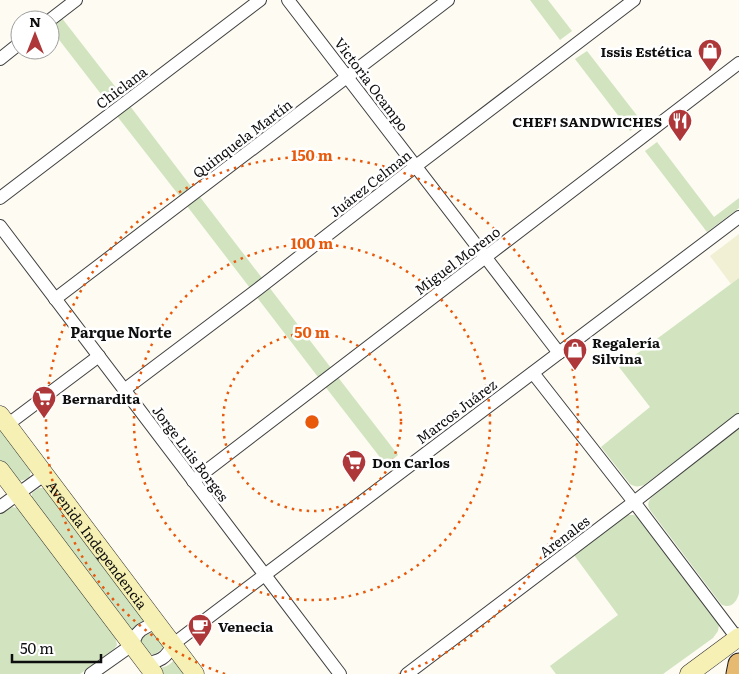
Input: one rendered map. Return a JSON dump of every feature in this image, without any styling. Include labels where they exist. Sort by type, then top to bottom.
[{"type":"highway","points":[[737,674],[739,664]]},
{"type":"main road","name":"Avenida Independencia","points":[[4,420],[195,674]]},
{"type":"main road","points":[[0,470],[150,668]]},
{"type":"main road","points":[[689,674],[738,637]]},
{"type":"street","points":[[60,12],[76,0]]},
{"type":"street","name":"Chiclana","points":[[0,198],[260,0]]},
{"type":"street","name":"Victoria Ocampo","points":[[288,0],[559,353]]},
{"type":"street","name":"Quinquela Martín","points":[[56,300],[448,0]]},
{"type":"street","name":"Juárez Celman","points":[[124,390],[634,0]]},
{"type":"street","name":"Miguel Moreno","points":[[193,481],[739,63]]},
{"type":"street","name":"Marcos Juárez","points":[[150,668],[152,662],[164,658],[168,654],[172,645],[739,217]]},
{"type":"street","name":"Jorge Luis Borges","points":[[0,226],[340,674]]},
{"type":"street","points":[[4,420],[99,356]]},
{"type":"street","points":[[533,372],[738,637]]},
{"type":"street","name":"Arenales","points":[[407,674],[739,420]]},
{"type":"street","points":[[0,508],[44,474]]},
{"type":"street","points":[[91,674],[132,645],[140,630],[157,624]]},
{"type":"shaded area","points":[[739,234],[739,278],[731,284],[710,256]]},
{"type":"green space","points":[[530,0],[548,0],[572,31],[560,40]]},
{"type":"green space","points":[[60,18],[124,98],[111,107],[60,41]]},
{"type":"green space","points":[[587,51],[642,122],[630,131],[575,59]]},
{"type":"green space","points":[[130,106],[193,189],[181,198],[117,116]]},
{"type":"green space","points":[[657,142],[714,217],[739,198],[739,208],[707,232],[645,151]]},
{"type":"green space","points":[[200,197],[262,278],[250,288],[187,206]]},
{"type":"green space","points":[[739,278],[739,413],[644,485],[630,484],[601,447],[650,407],[619,367]]},
{"type":"green space","points":[[269,287],[331,368],[318,377],[256,296]]},
{"type":"green space","points":[[337,376],[398,455],[386,465],[324,385]]},
{"type":"green space","points":[[739,427],[739,593],[733,604],[724,606],[648,505],[652,497]]},
{"type":"green space","points":[[0,428],[30,469],[30,476],[27,479],[19,481],[14,478],[0,460]]},
{"type":"green space","points":[[39,488],[47,490],[147,621],[139,624],[131,632],[32,501],[32,493]]},
{"type":"green space","points":[[12,507],[22,511],[115,636],[117,645],[114,649],[80,674],[0,674],[0,514]]},
{"type":"green space","points":[[628,515],[637,517],[715,618],[719,625],[718,631],[713,638],[663,674],[556,674],[550,666],[618,615],[574,555]]},
{"type":"green space","points":[[148,633],[155,633],[163,643],[162,649],[155,654],[148,654],[140,643],[142,637]]},
{"type":"green space","points":[[175,658],[187,674],[163,674],[159,668],[168,665]]},
{"type":"place","name":"Issis Estética","points":[[710,72]]},
{"type":"place","name":"CHEF! SANDWICHES","points":[[680,142]]},
{"type":"place","name":"Regalería Silvina","points":[[575,371]]},
{"type":"place","name":"Bernardita","points":[[44,419]]},
{"type":"place","name":"Don Carlos","points":[[354,483]]},
{"type":"place","name":"Venecia","points":[[200,647]]},
{"type":"district","name":"Parque Norte","points":[[121,331]]}]
